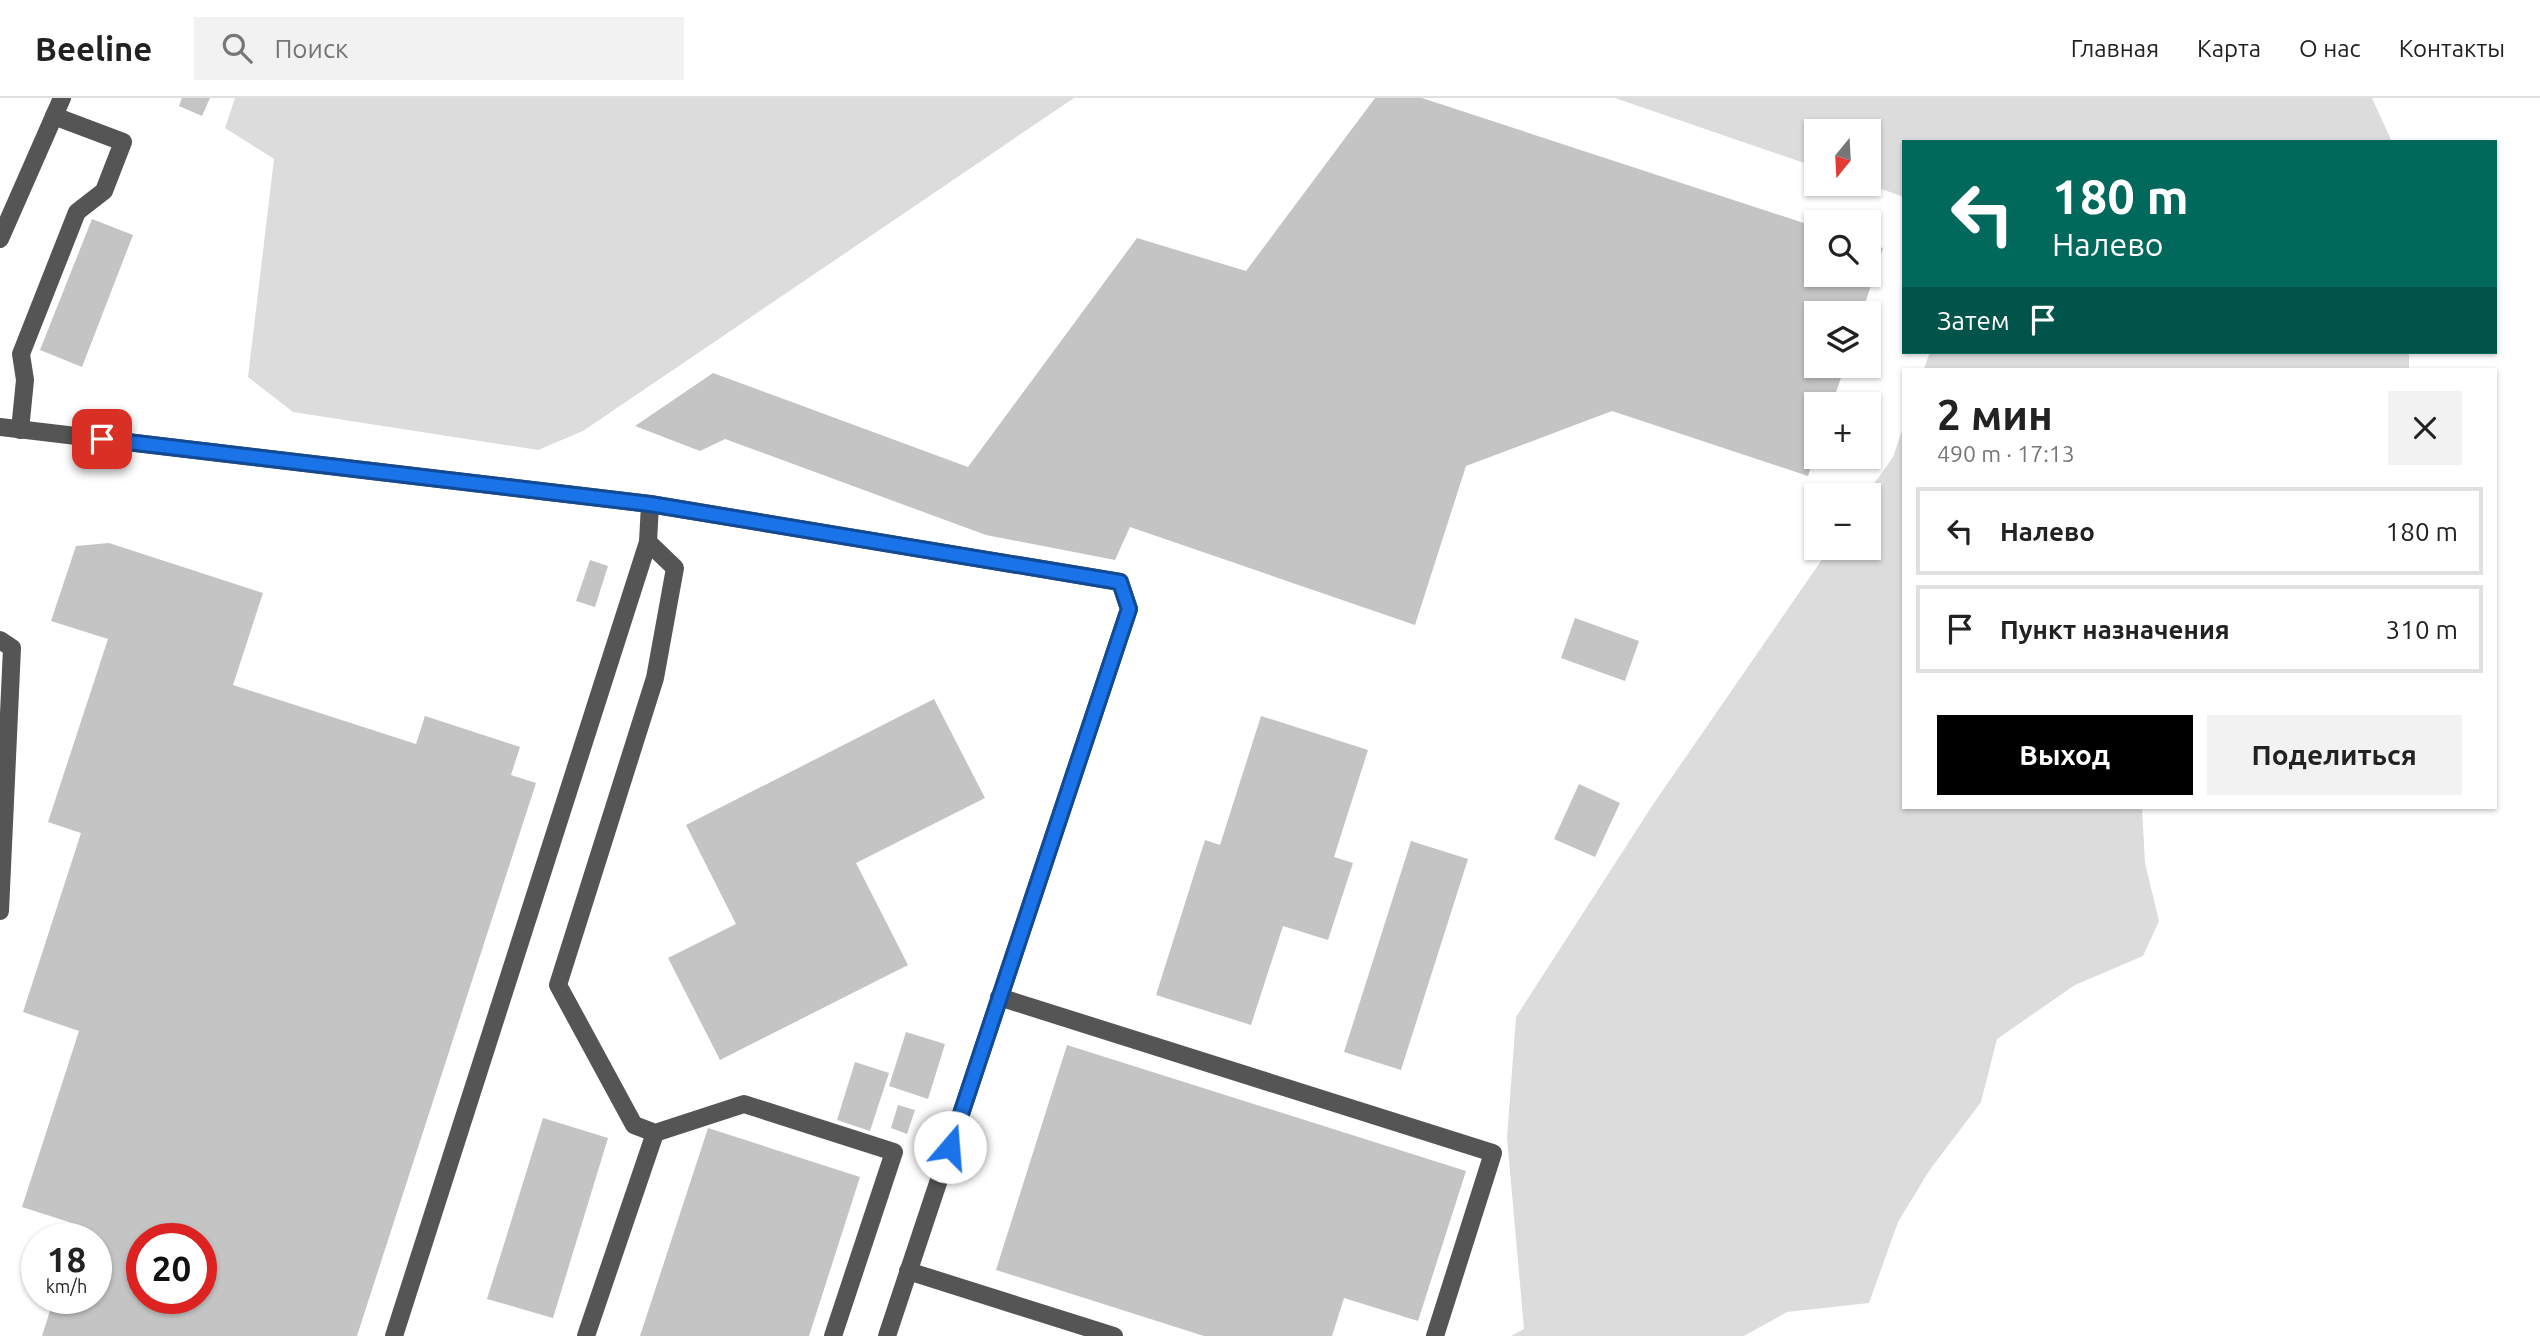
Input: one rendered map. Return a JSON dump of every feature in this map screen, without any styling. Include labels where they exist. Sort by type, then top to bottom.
[{"type":"street","points":[[0,239],[62,98]]},
{"type":"street","points":[[20,430],[25,380],[21,354],[77,212],[104,191],[123,142],[54,116]]},
{"type":"street","points":[[0,428],[650,504],[1120,582],[1129,609],[887,1336]]},
{"type":"street","points":[[394,1336],[648,542],[650,504]]},
{"type":"street","points":[[648,542],[675,568],[655,678],[558,985],[634,1125],[655,1133],[744,1104],[894,1152],[834,1336]]},
{"type":"street","points":[[0,640],[12,648],[0,911]]},
{"type":"street","points":[[999,997],[1493,1153],[1435,1336]]},
{"type":"street","points":[[586,1336],[655,1133]]},
{"type":"street","points":[[908,1271],[1114,1336]]},
{"type":"shaded area","points":[[235,98],[1074,98],[583,431],[538,450],[293,412],[248,377],[274,159],[225,128]]},
{"type":"shaded area","points":[[1615,98],[2372,98],[2391,140],[1902,140],[1902,196],[1881,189],[1881,119],[1804,119],[1804,163]]},
{"type":"shaded area","points":[[1929,354],[2409,354],[2409,368],[1924,368]]},
{"type":"shaded area","points":[[1902,431],[1902,809],[2142,809],[2145,863],[2159,921],[2143,956],[2075,985],[1997,1039],[1981,1102],[1929,1171],[1898,1222],[1869,1303],[1787,1312],[1744,1336],[1511,1336],[1524,1329],[1507,1138],[1516,1017],[1654,803],[1822,560],[1881,560],[1881,483],[1875,483],[1893,457]]},
{"type":"building","points":[[182,98],[210,98],[202,116],[179,106]]},
{"type":"building","points":[[1375,98],[1422,98],[1804,223],[1804,287],[1870,287],[1866,301],[1804,301],[1804,378],[1841,378],[1836,392],[1804,392],[1804,469],[1810,469],[1808,476],[1612,411],[1466,466],[1415,625],[1130,527],[1115,560],[986,535],[725,439],[700,451],[635,426],[713,373],[968,467],[1137,238],[1246,271]]},
{"type":"building","points":[[92,219],[133,235],[82,367],[40,350]]},
{"type":"building","points":[[109,543],[263,593],[233,685],[416,744],[425,716],[520,747],[511,775],[536,783],[357,1336],[42,1336],[49,1314],[112,1314],[112,1223],[72,1223],[22,1207],[79,1031],[23,1012],[81,833],[48,822],[108,639],[51,621],[76,546]]},
{"type":"building","points":[[590,560],[608,566],[595,607],[576,601]]},
{"type":"building","points":[[1575,618],[1639,641],[1625,681],[1561,658]]},
{"type":"building","points":[[934,699],[985,798],[856,863],[908,965],[720,1060],[668,958],[736,924],[686,825]]},
{"type":"building","points":[[1261,716],[1368,750],[1334,857],[1353,863],[1328,940],[1283,926],[1251,1025],[1156,995],[1205,840],[1220,845]]},
{"type":"building","points":[[1579,784],[1620,803],[1595,857],[1554,839]]},
{"type":"building","points":[[1411,841],[1468,859],[1401,1070],[1344,1052]]},
{"type":"building","points":[[906,1032],[945,1044],[928,1099],[889,1086]]},
{"type":"building","points":[[1067,1045],[1466,1171],[1418,1321],[1344,1298],[1332,1336],[1204,1336],[996,1270]]},
{"type":"building","points":[[855,1062],[889,1073],[870,1131],[837,1120]]},
{"type":"building","points":[[898,1105],[915,1110],[907,1134],[891,1128]]},
{"type":"building","points":[[543,1118],[608,1138],[553,1318],[487,1299]]},
{"type":"building","points":[[708,1128],[860,1177],[809,1336],[640,1336]]},
{"type":"route","points":[[102,439],[650,504],[1120,582],[1129,609],[950,1147]]}]
